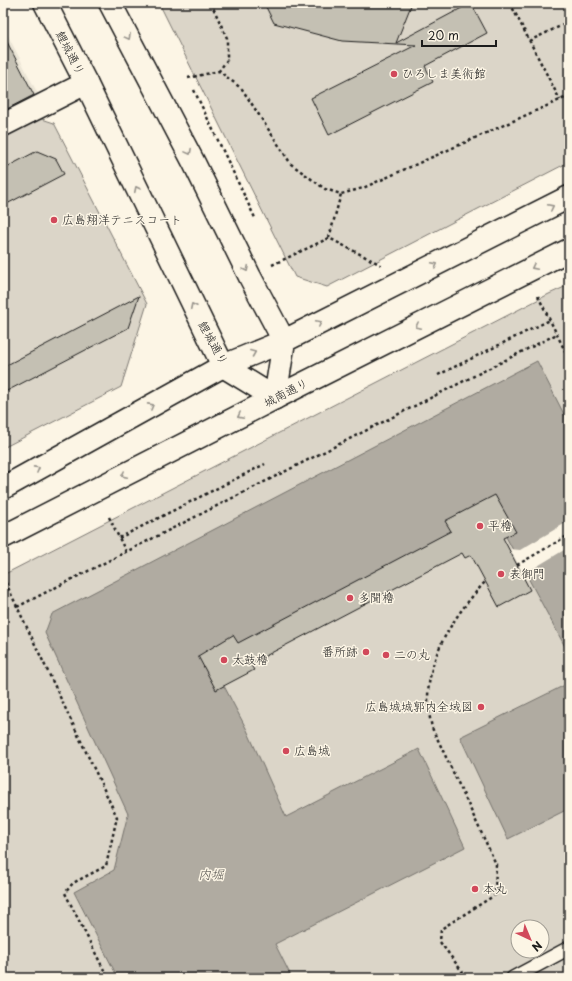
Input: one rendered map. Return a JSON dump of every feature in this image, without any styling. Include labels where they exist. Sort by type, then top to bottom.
[{"type":"main road","name":"鯉城通り","points":[[45,3],[86,83],[223,366],[275,398]]},
{"type":"main road","points":[[110,3],[191,156],[250,277],[284,341],[275,398]]},
{"type":"main road","points":[[3,125],[86,83]]},
{"type":"main road","points":[[3,488],[223,366],[284,341],[569,198]]},
{"type":"main road","name":"城南通り","points":[[3,537],[569,250]]},
{"type":"lane","points":[[513,978],[569,948]]},
{"type":"path","points":[[188,78],[219,71],[226,60],[227,38],[211,3]]},
{"type":"path","points":[[510,3],[560,100]]},
{"type":"path","points":[[529,41],[569,22]]},
{"type":"path","points":[[219,71],[242,89],[291,164],[325,189],[341,194],[363,188],[569,96]]},
{"type":"path","points":[[194,90],[256,220]]},
{"type":"path","points":[[330,238],[341,194]]},
{"type":"path","points":[[272,265],[330,238]]},
{"type":"path","points":[[330,238],[383,265]]},
{"type":"path","points":[[538,296],[569,359]]},
{"type":"path","points":[[438,375],[550,320]]},
{"type":"path","points":[[17,607],[557,334]]},
{"type":"path","points":[[119,538],[265,464]]},
{"type":"path","points":[[109,517],[126,552]]},
{"type":"path","points":[[517,565],[569,535]]},
{"type":"path","points":[[3,577],[4,583],[17,607],[117,817],[106,866],[73,883],[65,892],[108,978]]},
{"type":"path","points":[[466,978],[440,942],[441,929],[495,895],[496,864],[435,735],[431,724],[427,702],[430,677],[438,648],[454,620],[467,602],[485,582]]},
{"type":"shaded area","points":[[159,3],[569,3],[569,162],[327,287],[295,277]]},
{"type":"shaded area","points":[[3,26],[38,94],[3,112]]},
{"type":"shaded area","name":"広島翔洋テニスコート","points":[[39,118],[54,123],[147,304],[121,387],[3,448],[3,136]]},
{"type":"shaded area","name":"広島城","points":[[569,285],[569,978],[3,978],[3,575]]},
{"type":"water","name":"内堀","points":[[537,361],[569,424],[569,654],[505,535],[453,532],[236,645],[223,684],[247,730],[286,817],[419,749],[465,847],[275,944],[292,978],[118,978],[74,892],[114,870],[128,814],[45,633],[52,614]]},
{"type":"water","points":[[569,683],[569,815],[566,810],[508,839],[460,737]]},
{"type":"pier","points":[[569,521],[569,547],[531,570],[527,581],[510,549],[520,550]]},
{"type":"building","name":"ひろしま美術館","points":[[264,3],[412,3],[396,43],[471,3],[487,33],[425,66],[433,82],[329,135],[311,98],[416,45],[342,41],[274,23]]},
{"type":"building","points":[[3,34],[34,95],[3,111]]},
{"type":"building","points":[[37,151],[56,159],[64,174],[3,206],[3,169]]},
{"type":"building","points":[[139,296],[128,328],[3,393],[3,367]]},
{"type":"building","points":[[495,495],[516,532],[503,538],[530,590],[499,607],[471,555],[465,558],[462,553],[250,664],[254,670],[216,690],[198,656],[233,635],[238,643],[451,531],[445,521]]},
{"type":"place","name":"ひろしま美術館","points":[[394,74]]},
{"type":"place","name":"広島翔洋テニスコート","points":[[54,220]]},
{"type":"place","name":"平櫓","points":[[480,526]]},
{"type":"place","name":"表御門","points":[[501,574]]},
{"type":"place","name":"多聞櫓","points":[[350,598]]},
{"type":"place","name":"番所跡","points":[[366,652]]},
{"type":"place","name":"二の丸","points":[[386,655]]},
{"type":"place","name":"太鼓櫓","points":[[224,660]]},
{"type":"place","name":"広島城城郭内全域図","points":[[481,707]]},
{"type":"place","name":"広島城","points":[[286,751]]},
{"type":"place","name":"本丸","points":[[475,889]]}]
